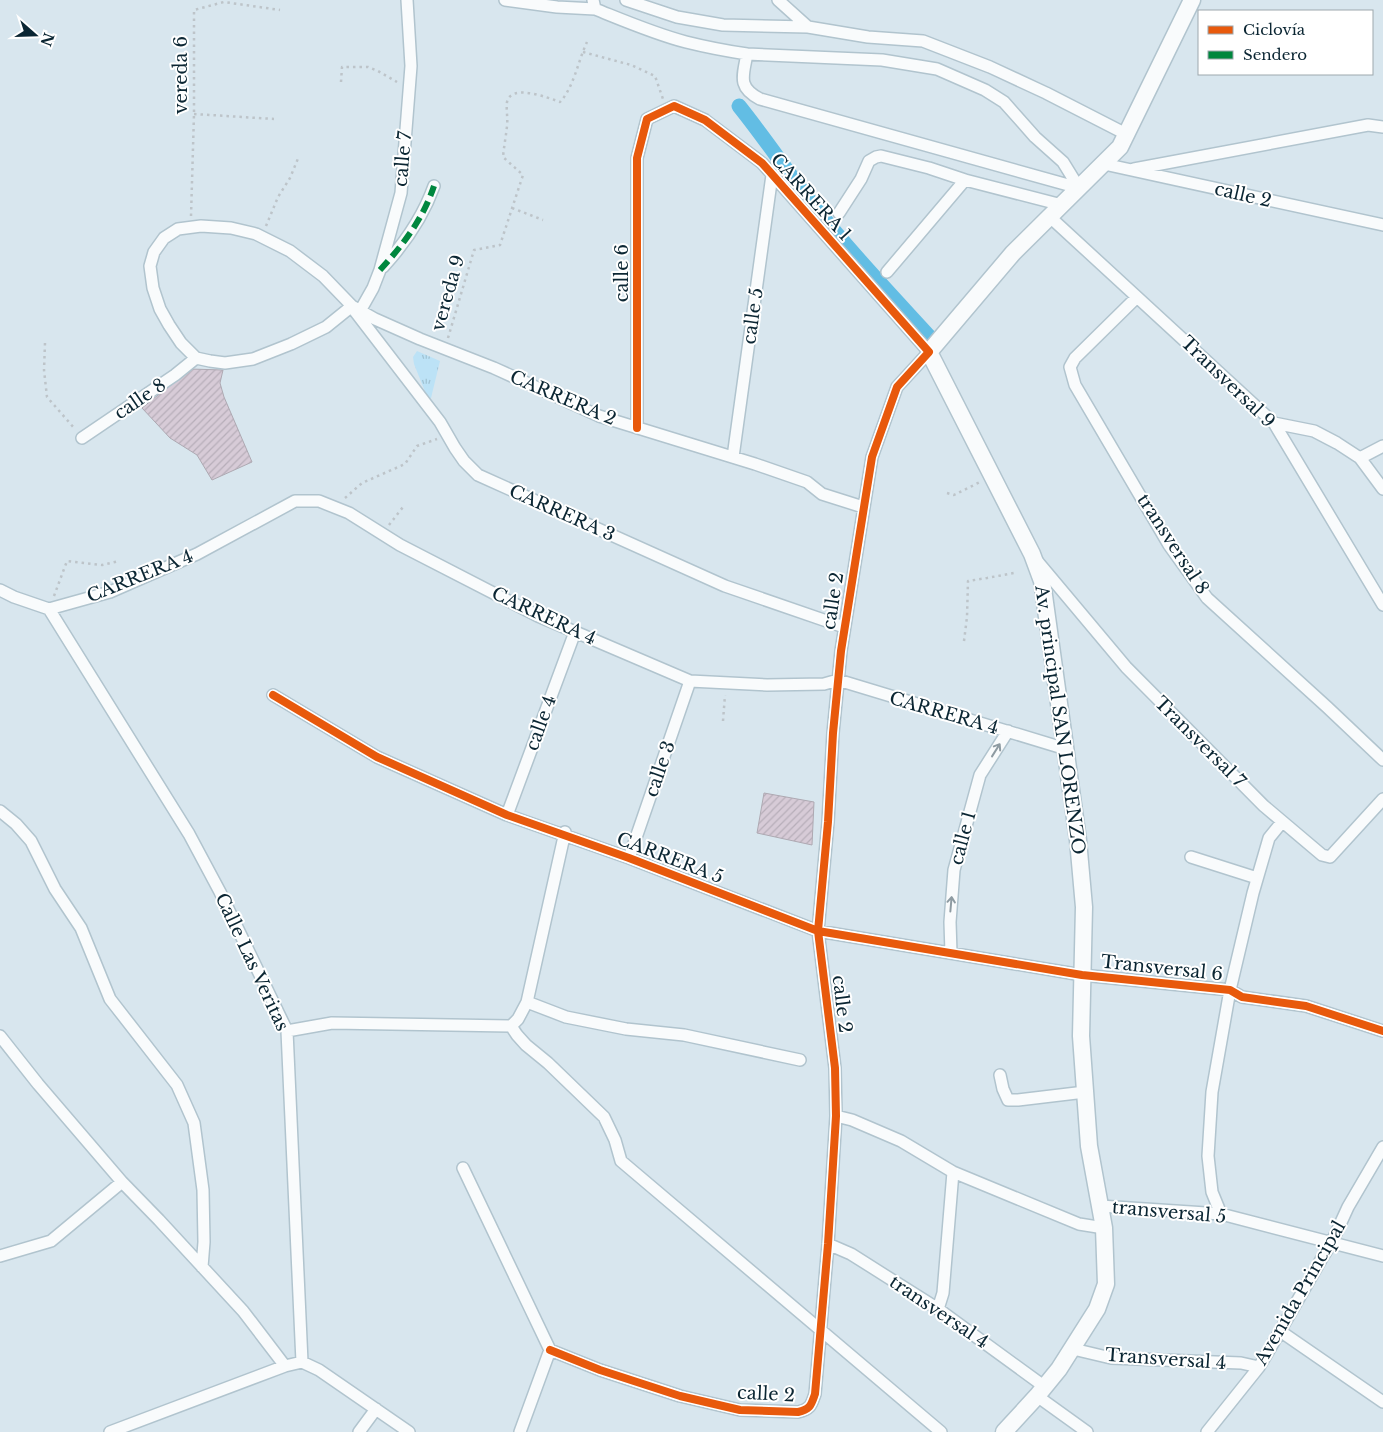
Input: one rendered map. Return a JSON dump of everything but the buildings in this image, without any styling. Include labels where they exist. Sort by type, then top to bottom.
[{"type":"main road","points":[[929,352],[1013,253],[1120,148],[1192,0]]},
{"type":"main road","name":"Av. principal SAN LORENZO","points":[[929,352],[1032,554],[1042,581],[1078,840],[1084,907],[1081,1036],[1089,1146],[1104,1228],[1106,1284],[1097,1309],[1059,1370],[1004,1432]]},
{"type":"street","name":"calle 7","points":[[356,309],[372,288],[380,270],[401,193],[411,66],[407,0]]},
{"type":"street","points":[[505,0],[557,6],[594,5],[685,42],[715,49],[747,54],[882,60],[937,69],[985,90],[1004,102],[1035,138],[1063,162],[1080,188]]},
{"type":"street","points":[[626,0],[677,17],[722,25],[808,27],[868,37],[923,41],[990,67],[1126,134]]},
{"type":"street","points":[[778,0],[808,27]]},
{"type":"street","points":[[747,54],[742,79],[745,89],[760,99],[1080,188]]},
{"type":"street","name":"CARRERA 1","points":[[670,108],[674,106],[705,120],[762,163],[929,352]]},
{"type":"street","name":"calle 6","points":[[637,428],[637,158],[647,119],[670,108]]},
{"type":"street","points":[[1130,170],[1368,125],[1383,126]]},
{"type":"street","points":[[839,212],[861,179],[869,161],[881,156],[1062,205]]},
{"type":"street","name":"calle 2","points":[[1104,164],[1383,225]]},
{"type":"street","name":"calle 5","points":[[733,457],[772,175]]},
{"type":"street","points":[[887,272],[965,180]]},
{"type":"street","points":[[380,270],[400,248],[418,221],[428,204],[434,186]]},
{"type":"street","name":"Transversal 9","points":[[1050,216],[1274,423],[1383,605]]},
{"type":"street","name":"CARRERA 2","points":[[196,358],[180,343],[160,309],[153,288],[150,266],[154,252],[164,238],[178,229],[201,226],[231,228],[261,237],[290,251],[323,276],[356,309],[420,339],[494,368],[599,416],[807,482],[822,494],[863,507]]},
{"type":"street","name":"transversal 8","points":[[1137,297],[1075,358],[1070,367],[1075,385],[1169,545],[1207,598],[1383,760]]},
{"type":"street","points":[[196,358],[225,363],[253,359],[291,344],[326,327],[356,309]]},
{"type":"street","name":"CARRERA 3","points":[[356,309],[440,422],[455,448],[478,475],[725,586],[844,627]]},
{"type":"street","name":"calle 2","points":[[550,1350],[600,1370],[680,1396],[740,1410],[798,1412],[807,1410],[812,1404],[815,1394],[828,1244],[836,1116],[835,1068],[818,931],[838,680],[844,627],[872,457],[897,387],[929,352]]},
{"type":"street","name":"calle 8","points":[[82,438],[175,375],[196,358]]},
{"type":"street","points":[[1274,423],[1314,431],[1337,443],[1360,458],[1383,489]]},
{"type":"street","points":[[1360,458],[1383,446]]},
{"type":"street","name":"CARRERA 4","points":[[49,609],[110,592],[198,554],[295,501],[320,501],[349,513],[400,545],[530,612],[690,681],[767,685],[824,684],[838,680],[1066,749]]},
{"type":"street","name":"Transversal 7","points":[[1032,554],[1126,668],[1264,806],[1322,855],[1330,857],[1383,799]]},
{"type":"street","points":[[0,590],[49,609]]},
{"type":"street","name":"Calle Las Veritas","points":[[49,609],[188,834],[220,892],[287,1031],[302,1362]]},
{"type":"street","name":"calle 4","points":[[507,815],[575,632]]},
{"type":"street","name":"calle 3","points":[[629,858],[690,681]]},
{"type":"street","name":"CARRERA 5","points":[[273,695],[377,757],[507,815],[629,858],[818,931],[1082,975]]},
{"type":"street","name":"calle 1","points":[[951,953],[950,922],[954,870],[980,775],[1008,732]]},
{"type":"street","points":[[0,810],[16,824],[31,842],[55,889],[81,928],[110,999],[177,1085],[194,1123],[203,1190],[204,1242],[202,1266]]},
{"type":"street","points":[[1221,1214],[1212,1192],[1208,1156],[1212,1092],[1230,990],[1257,878],[1269,838],[1282,822]]},
{"type":"street","points":[[287,1031],[332,1023],[511,1026],[518,1019],[526,1002],[566,832]]},
{"type":"street","points":[[1191,857],[1257,878]]},
{"type":"street","name":"Transversal 6","points":[[1082,975],[1230,990],[1242,997],[1306,1006],[1383,1031]]},
{"type":"street","points":[[526,1002],[566,1017],[626,1029],[684,1034],[800,1060]]},
{"type":"street","points":[[511,1026],[526,1045],[548,1063],[604,1117],[615,1140],[621,1161],[941,1432]]},
{"type":"street","points":[[0,1036],[38,1084],[122,1182],[244,1311],[285,1366]]},
{"type":"street","points":[[1000,1075],[1008,1100],[1085,1092]]},
{"type":"street","points":[[836,1116],[852,1120],[901,1141],[952,1172],[1079,1224],[1104,1228]]},
{"type":"street","name":"Avenida Principal","points":[[1207,1432],[1259,1367],[1332,1242],[1348,1206],[1383,1147]]},
{"type":"street","points":[[463,1168],[550,1350],[520,1432]]},
{"type":"street","points":[[938,1309],[942,1293],[952,1172]]},
{"type":"street","points":[[0,1256],[50,1241],[122,1182]]},
{"type":"street","name":"transversal 5","points":[[1100,1206],[1221,1214],[1383,1256]]},
{"type":"street","name":"transversal 4","points":[[828,1244],[851,1254],[938,1309],[1041,1392],[1087,1432]]},
{"type":"street","points":[[1280,1331],[1383,1402]]},
{"type":"street","name":"Transversal 4","points":[[1073,1349],[1111,1358],[1241,1363],[1259,1367]]},
{"type":"street","points":[[110,1432],[285,1366],[302,1362],[319,1370],[409,1432]]},
{"type":"street","points":[[359,1432],[376,1409]]},
{"type":"path","points":[[583,52],[631,65],[655,76],[663,99],[670,108]]},
{"type":"path","points":[[341,82],[342,67],[368,68],[378,71],[409,89]]},
{"type":"path","points":[[194,114],[274,118]]},
{"type":"path","points":[[261,237],[278,197],[290,178],[299,156]]},
{"type":"path","points":[[512,208],[543,220]]},
{"type":"path","points":[[45,343],[44,370],[47,397],[82,438]]},
{"type":"path","points":[[334,507],[362,483],[405,464],[418,446],[447,435]]},
{"type":"path","points":[[947,493],[954,495],[992,476]]},
{"type":"path","points":[[381,534],[403,507]]},
{"type":"path","points":[[49,609],[66,561],[102,565],[119,561]]},
{"type":"path","points":[[964,641],[968,581],[1014,573]]},
{"type":"path","points":[[723,721],[726,683]]},
{"type":"green space","points":[[417,351],[440,361],[431,398],[428,399],[414,364],[413,357]]},
{"type":"waterway","points":[[739,106],[825,220],[936,344]]},
{"type":"marked path","points":[[380,270],[411,231],[424,210],[434,186]]},
{"type":"cycle path","points":[[550,1350],[600,1370],[680,1396],[740,1410],[798,1412],[810,1406],[815,1394],[828,1244],[836,1116],[835,1068],[818,931],[841,651],[872,457],[897,387],[929,352],[762,163],[705,120],[674,106],[647,119],[637,158],[637,428]]},
{"type":"cycle path","points":[[273,695],[377,757],[507,815],[629,858],[818,931],[1082,975],[1230,990],[1242,997],[1306,1006],[1383,1031]]}]
